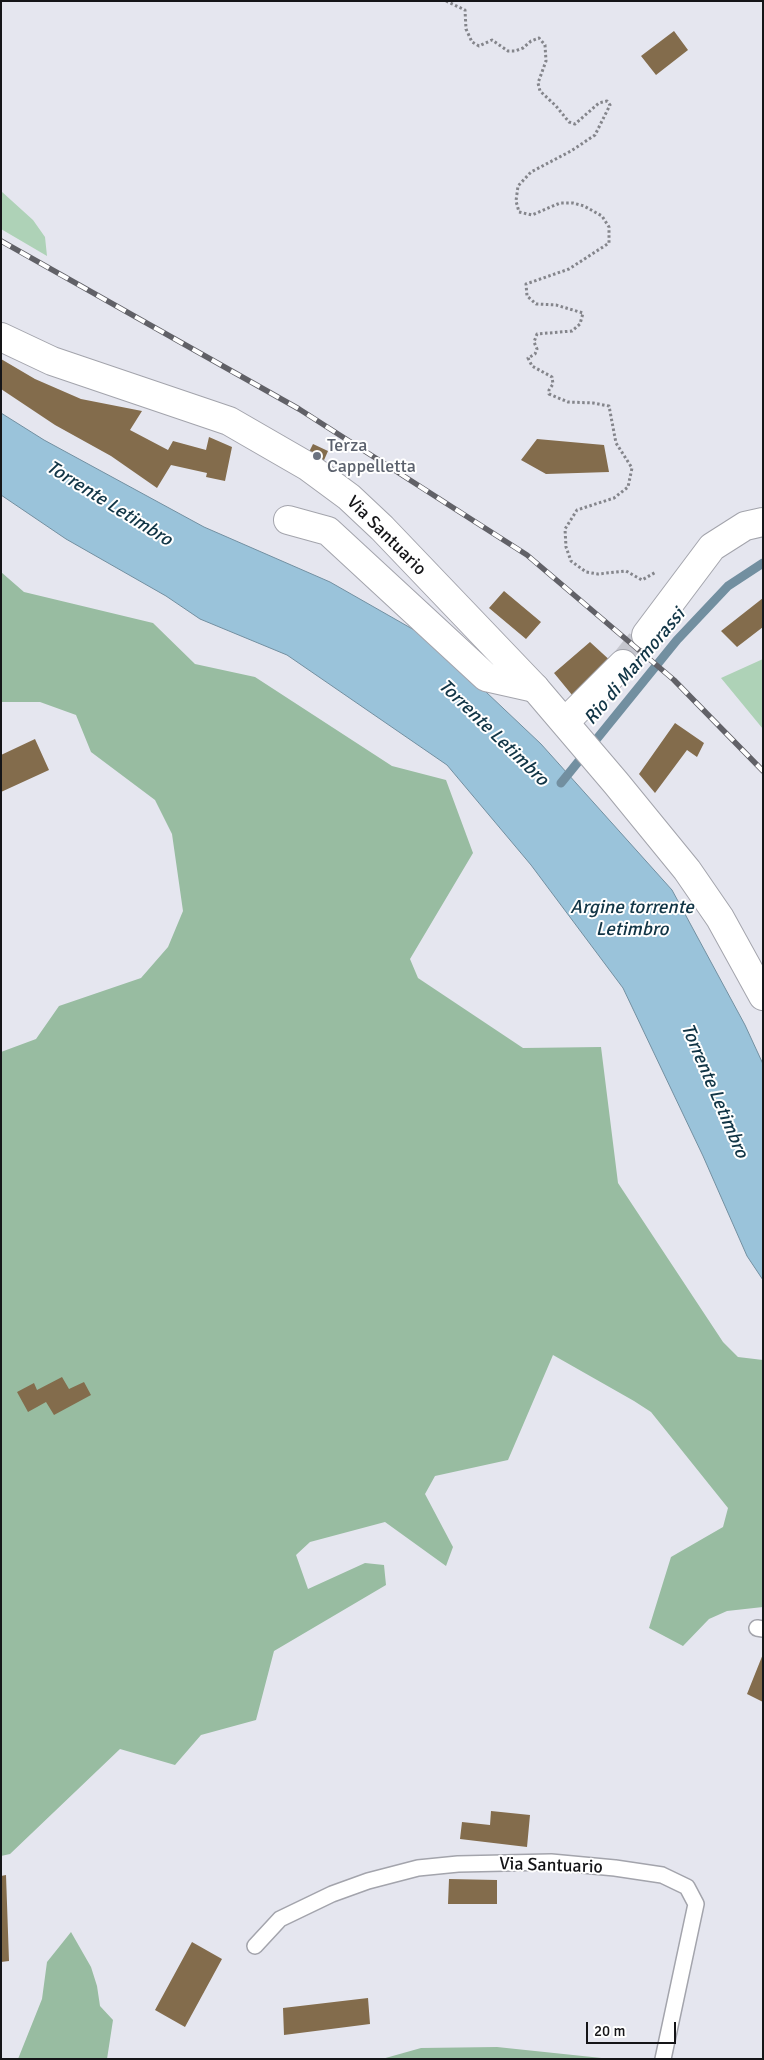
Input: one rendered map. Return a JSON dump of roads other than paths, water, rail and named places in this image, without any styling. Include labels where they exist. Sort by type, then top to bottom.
[{"type":"main road","name":"Via Santuario","points":[[1,337],[52,361],[229,422],[308,466],[349,497],[382,528],[535,688],[565,722],[687,870],[720,918],[763,996]]},
{"type":"main road","points":[[288,520],[328,531],[486,677],[535,688]]},
{"type":"main road","points":[[646,635],[712,547],[744,526],[763,522]]},
{"type":"main road","points":[[565,722],[623,664]]},
{"type":"lane","name":"Via Santuario","points":[[255,1946],[280,1919],[332,1894],[368,1881],[418,1868],[458,1864],[551,1862],[662,1875],[687,1887],[696,1904],[663,2059]]},
{"type":"water","name":"Argine torrente Letimbro","points":[[1,413],[44,440],[204,527],[330,582],[430,639],[541,744],[672,890],[745,1025],[763,1064],[763,1280],[747,1256],[703,1156],[623,988],[531,865],[447,765],[287,655],[200,619],[166,596],[66,539],[1,495]]},
{"type":"waterway","name":"Rio di Marmorassi","points":[[561,783],[677,640],[728,586],[763,563]]},
{"type":"tunnel","points":[[623,664],[646,635]]},
{"type":"railway","points":[[1,241],[299,409],[527,555],[674,680],[763,771]]},
{"type":"place","name":"Terza Cappelletta","points":[[317,456]]},
{"type":"water label","name":"Torrente Letimbro","points":[[109,504]]},
{"type":"water label","name":"Torrente Letimbro","points":[[493,733]]},
{"type":"water label","name":"Torrente Letimbro","points":[[714,1091]]}]
